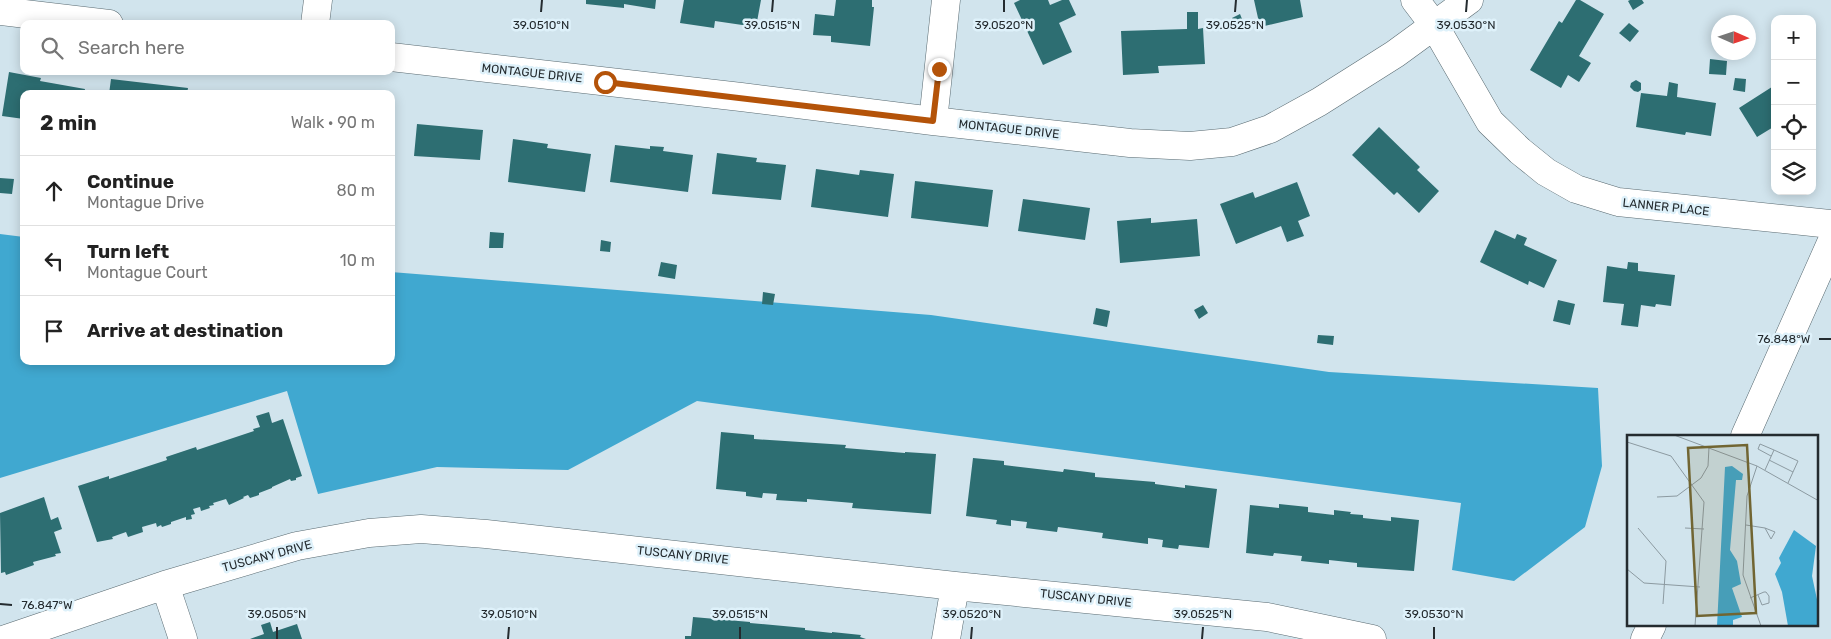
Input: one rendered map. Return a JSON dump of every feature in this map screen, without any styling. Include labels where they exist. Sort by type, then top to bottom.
[{"type":"street","points":[[316,20],[318,0]]},
{"type":"street","points":[[933,121],[946,0]]},
{"type":"street","name":"LANNER PLACE","points":[[1415,0],[1434,25],[1490,122],[1520,152],[1576,189],[1618,202],[1831,224]]},
{"type":"street","name":"MONTAGUE DRIVE","points":[[395,57],[1130,143],[1190,146],[1232,142],[1270,129],[1319,102],[1395,54],[1469,0]]},
{"type":"street","points":[[0,11],[75,20]]},
{"type":"street","points":[[1745,435],[1831,243]]},
{"type":"street","name":"TUSCANY DRIVE","points":[[6,639],[165,585],[297,546],[369,534],[421,529],[552,541],[955,586],[1267,617],[1372,639]]},
{"type":"street","points":[[165,585],[183,639]]},
{"type":"street","points":[[946,639],[955,586]]},
{"type":"street","points":[[1645,639],[1652,626]]},
{"type":"shaded area","points":[[0,234],[20,236],[20,365],[395,365],[395,272],[931,315],[1329,372],[1598,388],[1602,466],[1585,527],[1514,581],[1452,570],[1461,503],[697,401],[568,470],[437,467],[318,494],[287,391],[0,478]]},
{"type":"building","points":[[586,0],[656,0],[655,9],[624,4],[624,8],[586,4]]},
{"type":"building","points":[[684,0],[761,0],[756,27],[715,21],[714,28],[680,23]]},
{"type":"building","points":[[836,0],[872,0],[872,7],[874,7],[870,46],[831,42],[831,36],[813,35],[815,14],[834,16]]},
{"type":"building","points":[[1020,0],[1048,0],[1050,5],[1062,0],[1069,0],[1076,15],[1059,23],[1072,52],[1043,65],[1014,3]]},
{"type":"building","points":[[1254,0],[1300,0],[1303,17],[1260,27]]},
{"type":"building","points":[[1576,0],[1580,0],[1604,14],[1579,56],[1591,63],[1579,82],[1568,75],[1561,88],[1530,70],[1559,21],[1562,23]]},
{"type":"building","points":[[1642,0],[1644,3],[1633,10],[1628,1]]},
{"type":"building","points":[[1187,12],[1198,12],[1198,29],[1203,28],[1205,64],[1158,66],[1159,73],[1123,75],[1121,31],[1187,29]]},
{"type":"building","points":[[1240,14],[1244,24],[1237,28],[1232,18]]},
{"type":"building","points":[[1629,23],[1639,31],[1630,42],[1619,33]]},
{"type":"building","points":[[1710,59],[1727,61],[1726,75],[1709,74]]},
{"type":"building","points":[[9,72],[41,78],[40,81],[85,89],[20,90],[20,118],[2,116]]},
{"type":"building","points":[[1735,78],[1746,79],[1745,92],[1733,90]]},
{"type":"building","points":[[111,79],[188,88],[188,90],[110,90]]},
{"type":"building","points":[[1636,80],[1641,83],[1641,90],[1638,92],[1630,87],[1631,83]]},
{"type":"building","points":[[1669,82],[1678,84],[1677,97],[1716,103],[1711,136],[1686,132],[1685,135],[1636,127],[1641,93],[1667,96]]},
{"type":"building","points":[[1771,88],[1771,128],[1757,137],[1739,108]]},
{"type":"building","points":[[417,124],[483,130],[480,160],[414,156]]},
{"type":"building","points":[[1379,127],[1420,167],[1417,170],[1439,191],[1419,213],[1397,192],[1394,195],[1352,155]]},
{"type":"building","points":[[513,139],[548,144],[547,148],[591,154],[585,192],[508,182]]},
{"type":"building","points":[[615,145],[650,149],[650,146],[664,147],[663,151],[693,155],[688,192],[610,182]]},
{"type":"building","points":[[717,153],[757,158],[756,162],[786,165],[781,200],[712,194]]},
{"type":"building","points":[[816,169],[859,175],[860,170],[894,174],[888,217],[811,207]]},
{"type":"building","points":[[0,178],[14,179],[12,194],[0,193]]},
{"type":"building","points":[[915,181],[993,190],[988,227],[911,218]]},
{"type":"building","points":[[1297,182],[1310,216],[1298,221],[1304,236],[1287,242],[1281,226],[1236,244],[1220,204],[1253,192],[1255,198]]},
{"type":"building","points":[[1023,199],[1090,208],[1085,240],[1018,231]]},
{"type":"building","points":[[1151,218],[1151,223],[1197,219],[1200,256],[1120,263],[1117,221]]},
{"type":"building","points":[[1495,230],[1515,239],[1517,234],[1527,238],[1524,245],[1557,260],[1544,288],[1529,281],[1528,285],[1480,262]]},
{"type":"building","points":[[490,232],[504,233],[503,248],[489,248]]},
{"type":"building","points":[[601,240],[611,242],[610,252],[600,251]]},
{"type":"building","points":[[661,262],[677,265],[675,279],[658,276]]},
{"type":"building","points":[[1628,262],[1638,263],[1638,271],[1675,275],[1671,306],[1656,304],[1655,307],[1641,305],[1638,327],[1621,325],[1624,304],[1603,302],[1607,266],[1627,269]]},
{"type":"building","points":[[763,292],[775,294],[773,305],[762,304]]},
{"type":"building","points":[[1558,300],[1575,304],[1570,325],[1553,321]]},
{"type":"building","points":[[1203,305],[1208,313],[1199,319],[1194,310]]},
{"type":"building","points":[[1096,308],[1110,311],[1107,327],[1093,324]]},
{"type":"building","points":[[1318,335],[1334,336],[1333,345],[1317,343]]},
{"type":"building","points":[[269,412],[272,423],[283,419],[302,476],[296,478],[296,480],[291,481],[290,479],[259,493],[259,495],[250,498],[248,495],[229,505],[226,499],[213,503],[214,505],[209,506],[210,508],[201,511],[200,507],[193,509],[195,514],[191,515],[192,519],[186,520],[186,517],[162,527],[161,525],[157,527],[156,523],[142,527],[143,532],[128,537],[126,532],[112,537],[113,539],[97,542],[78,486],[109,476],[109,479],[167,460],[166,457],[196,447],[197,450],[254,431],[253,429],[260,427],[256,416]]},
{"type":"building","points":[[721,432],[754,435],[754,439],[846,445],[845,448],[936,454],[931,514],[852,508],[853,503],[807,499],[807,502],[776,500],[777,494],[763,493],[762,498],[746,496],[746,492],[716,489]]},
{"type":"building","points":[[973,458],[1004,461],[1004,465],[1063,472],[1064,469],[1095,473],[1095,477],[1155,482],[1155,484],[1185,488],[1185,485],[1217,489],[1209,548],[1179,545],[1178,549],[1162,547],[1163,540],[1148,538],[1148,544],[1102,538],[1103,533],[1058,527],[1057,532],[1026,528],[1027,522],[1011,520],[1011,526],[996,524],[997,520],[966,516]]},
{"type":"building","points":[[44,497],[51,520],[58,517],[62,529],[54,532],[61,553],[33,562],[34,565],[6,575],[5,572],[1,573],[0,513]]},
{"type":"building","points":[[1279,504],[1308,507],[1308,512],[1334,515],[1334,510],[1363,515],[1363,518],[1391,521],[1391,517],[1419,520],[1414,571],[1357,567],[1357,563],[1329,560],[1329,564],[1301,561],[1302,556],[1274,553],[1273,556],[1246,553],[1250,505],[1279,508]]},
{"type":"building","points":[[693,617],[861,635],[860,637],[866,639],[685,639],[685,636],[691,636]]},
{"type":"building","points":[[270,622],[273,632],[297,624],[302,639],[250,639],[264,634],[261,625]]},
{"type":"route","points":[[605,82],[933,121],[939,69]]}]
